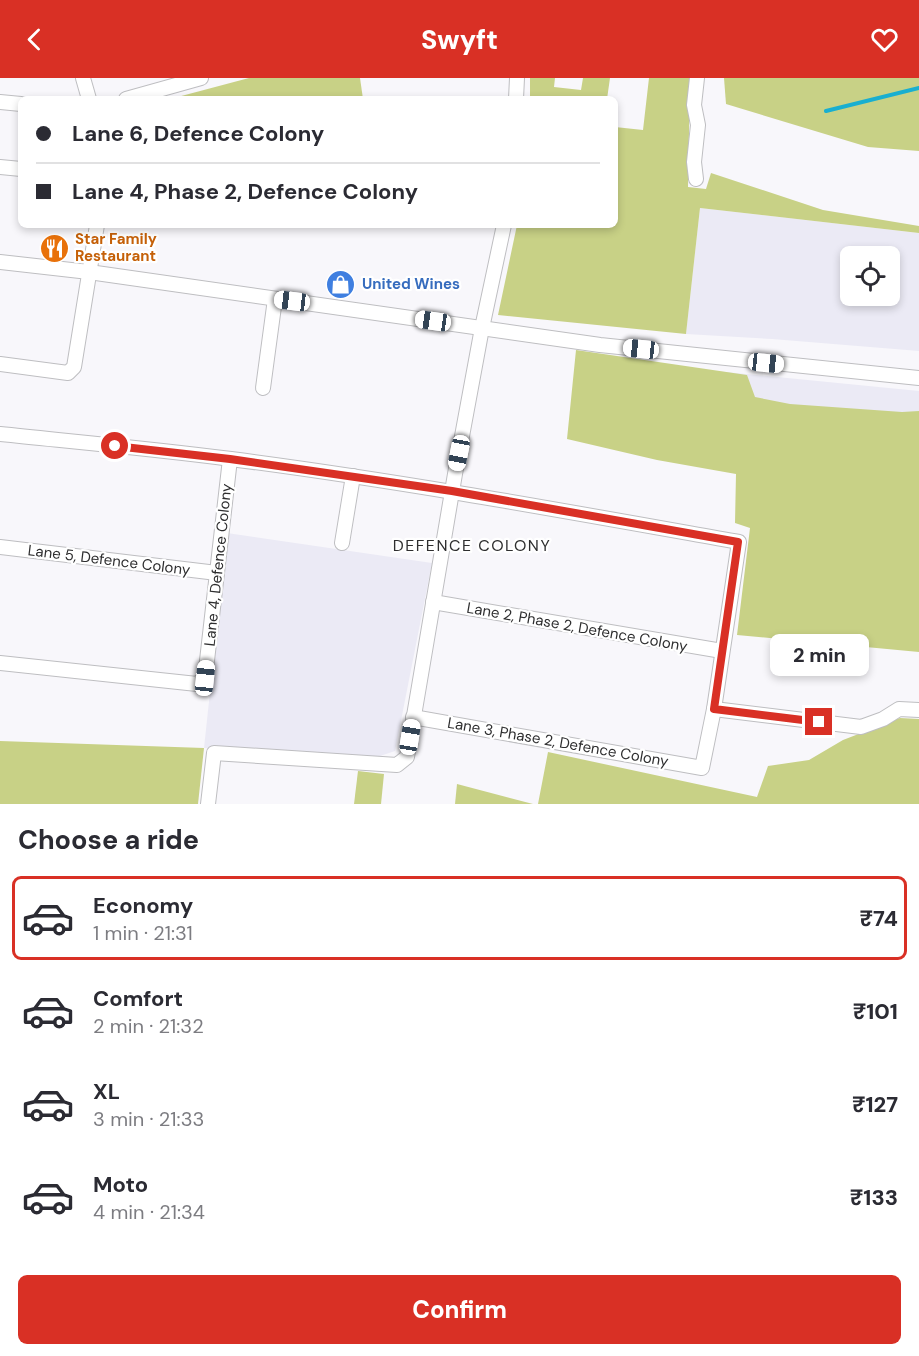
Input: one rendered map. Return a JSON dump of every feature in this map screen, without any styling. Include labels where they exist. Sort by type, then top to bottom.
[{"type":"street","points":[[83,78],[88,96]]},
{"type":"street","points":[[137,96],[201,78]]},
{"type":"street","points":[[516,78],[516,96]]},
{"type":"street","points":[[696,179],[694,162],[698,125],[694,105],[698,78]]},
{"type":"street","points":[[0,102],[18,104]]},
{"type":"street","points":[[0,167],[18,169]]},
{"type":"street","points":[[0,364],[68,373],[74,367],[97,228]]},
{"type":"street","points":[[208,804],[214,753],[397,765],[407,757],[452,491],[503,228]]},
{"type":"street","points":[[0,262],[89,272],[633,348],[919,378]]},
{"type":"street","points":[[262,388],[275,299]]},
{"type":"street","points":[[0,434],[230,459],[353,476],[452,491],[738,542],[714,709],[861,727],[883,719],[899,709],[919,710]]},
{"type":"street","name":"Lane 4, Defence Colony","points":[[0,663],[197,684],[205,678],[230,459]]},
{"type":"street","points":[[342,543],[353,476]]},
{"type":"street","name":"Lane 5, Defence Colony","points":[[0,547],[217,573]]},
{"type":"street","name":"Lane 2, Phase 2, Defence Colony","points":[[432,602],[722,651]]},
{"type":"street","name":"Lane 3, Phase 2, Defence Colony","points":[[413,717],[702,768],[714,709]]},
{"type":"shaded area","points":[[700,208],[919,233],[919,351],[686,334]]},
{"type":"shaded area","points":[[715,371],[919,391],[919,484],[711,466]]},
{"type":"shaded area","points":[[227,533],[432,563],[395,751],[377,757],[204,748]]},
{"type":"green space","points":[[249,78],[360,78],[363,96],[181,96]]},
{"type":"green space","points":[[530,78],[555,78],[554,87],[581,90],[583,78],[610,78],[607,96],[530,96]]},
{"type":"green space","points":[[649,78],[690,78],[688,187],[706,189],[711,173],[823,210],[919,226],[919,233],[700,208],[686,334],[498,315],[516,228],[618,228],[618,127],[643,130]]},
{"type":"green space","points":[[724,78],[919,78],[919,151],[868,147],[726,104]]},
{"type":"green space","points":[[576,350],[747,375],[755,397],[790,404],[902,412],[919,411],[919,652],[737,635],[750,528],[735,523],[736,474],[657,460],[567,439]]},
{"type":"green space","points":[[900,718],[919,719],[919,804],[538,804],[548,752],[757,797],[768,766],[809,760],[843,740]]},
{"type":"green space","points":[[0,741],[204,748],[198,804],[0,804]]},
{"type":"green space","points":[[358,771],[384,774],[381,804],[354,804]]},
{"type":"green space","points":[[457,784],[533,804],[455,804]]},
{"type":"waterway","points":[[826,111],[919,88]]},
{"type":"place","name":"Star Family Restaurant","points":[[54,248]]},
{"type":"place","name":"United Wines","points":[[341,284]]},
{"type":"district","name":"DEFENCE COLONY","points":[[472,545]]},
{"type":"route","points":[[115,446],[230,459],[452,491],[738,542],[714,709],[819,722]]}]
